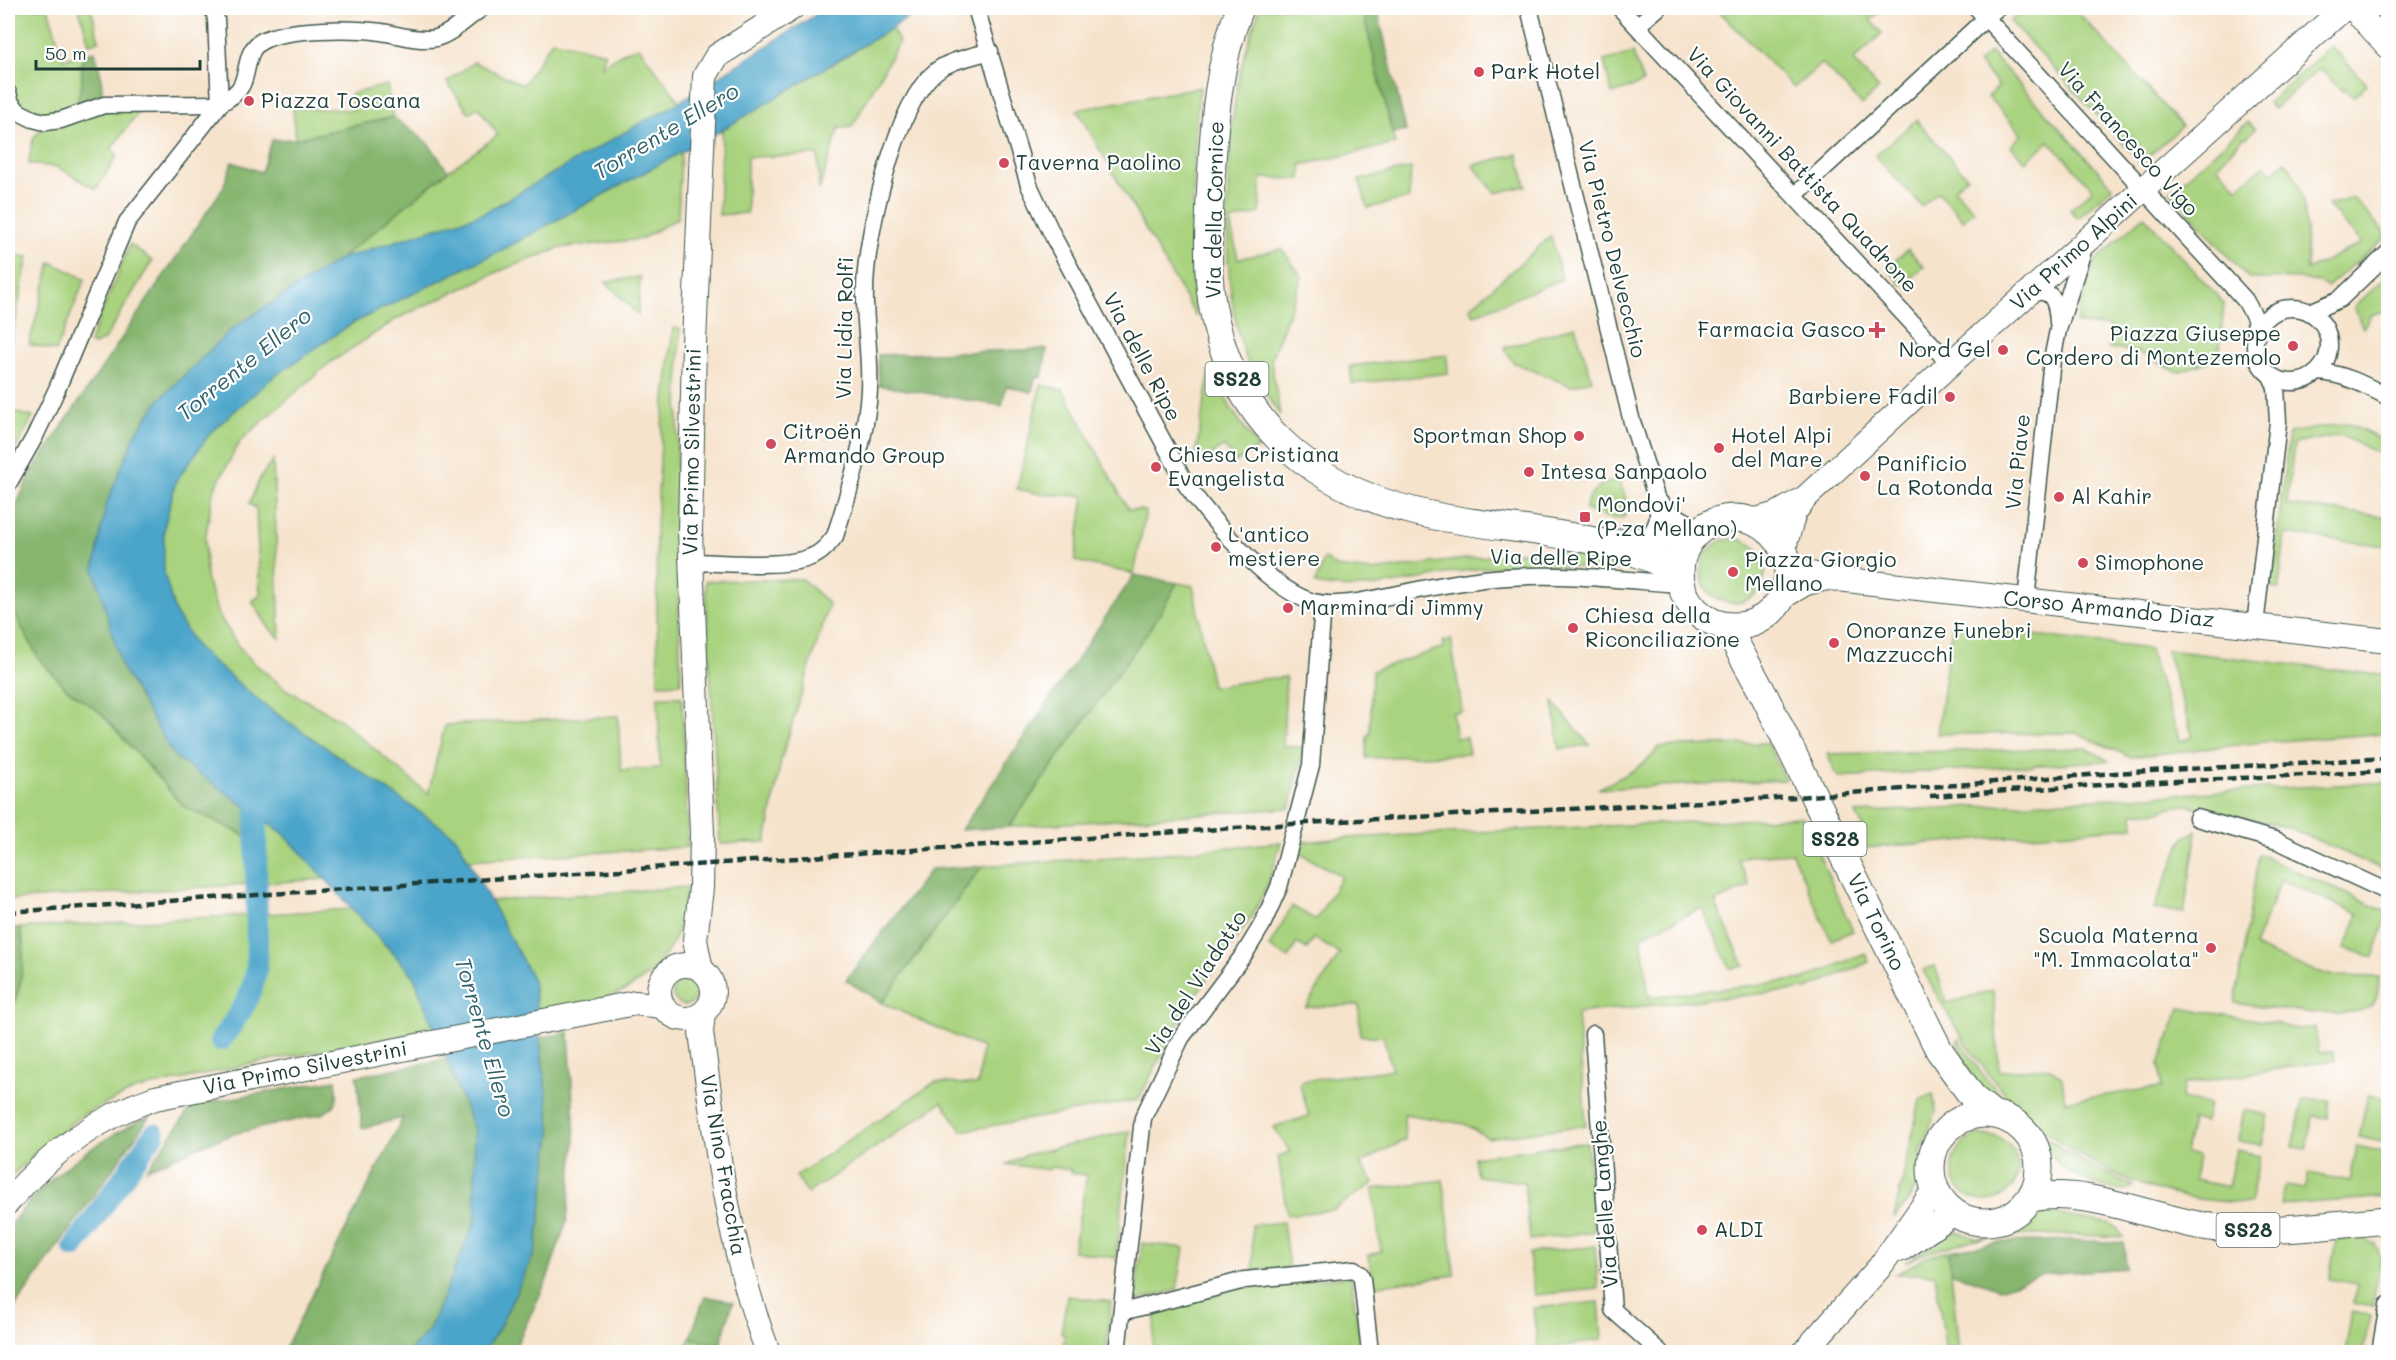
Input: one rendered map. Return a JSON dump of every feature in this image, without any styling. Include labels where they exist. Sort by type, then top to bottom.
[{"type":"main road","name":"Via della Cornice","points":[[1240,8],[1228,41],[1218,94],[1211,184],[1212,301],[1228,362],[1250,402],[1277,438],[1295,456],[1332,481],[1363,496],[1416,512],[1610,544],[1648,557],[1680,579]]},
{"type":"main road","points":[[1723,519],[1752,521],[1765,528],[1776,538],[1785,560],[1786,583],[1782,597],[1770,613],[1745,625],[1726,626],[1706,619],[1690,604],[1680,579],[1681,560],[1687,546],[1698,532],[1723,519]]},
{"type":"main road","name":"Via della Cornice","points":[[1610,544],[1676,538],[1698,532]]},
{"type":"main road","name":"Via Torino","points":[[1762,618],[1757,654],[1765,697]]},
{"type":"main road","name":"Via Torino","points":[[1726,626],[1765,697],[1939,1050],[1974,1099],[1994,1115],[2011,1120],[2025,1131],[2035,1147],[2040,1164],[2049,1177],[2110,1204]]},
{"type":"main road","name":"Via Torino","points":[[1939,1050],[1949,1088],[1953,1124]]},
{"type":"main road","points":[[1994,1115],[1979,1114],[1953,1124],[1943,1134],[1933,1154],[1931,1175],[1935,1189],[1943,1203],[1954,1213],[1970,1221],[1987,1223],[2004,1220],[2019,1211],[2031,1198],[2038,1182],[2040,1164]]},
{"type":"main road","name":"Via Torino","points":[[2031,1198],[2071,1197],[2199,1225],[2244,1230],[2286,1229],[2388,1220]]},
{"type":"street","points":[[213,8],[216,19],[220,104]]},
{"type":"street","points":[[8,484],[31,444],[57,389],[127,222],[220,104],[239,89],[255,47],[266,39],[306,31],[335,29],[372,30],[436,38],[448,33],[482,8]]},
{"type":"street","name":"Via Primo Silvestrini","points":[[8,1202],[38,1169],[58,1152],[113,1116],[155,1098],[611,1009],[635,1003],[646,997],[670,970],[692,968],[701,888],[702,834],[690,562],[692,389],[705,76],[717,56],[792,8]]},
{"type":"street","name":"Via delle Ripe","points":[[976,8],[1029,185],[1054,240],[1187,486],[1205,511],[1259,566],[1303,598],[1323,604],[1371,599],[1457,582],[1507,577],[1680,579]]},
{"type":"street","name":"Via Pietro Delvecchio","points":[[1529,8],[1632,422],[1657,500],[1659,511],[1656,526],[1641,541]]},
{"type":"street","name":"Via Giovanni Battista Quadrone","points":[[1620,8],[1950,364]]},
{"type":"street","points":[[1637,26],[1658,8]]},
{"type":"street","name":"Via Primo Alpini","points":[[1785,560],[1794,513],[1805,498],[2344,8]]},
{"type":"street","points":[[2353,8],[2388,46]]},
{"type":"street","points":[[1795,195],[1987,11]]},
{"type":"street","name":"Via Francesco Vigo","points":[[1987,11],[2126,170],[2245,300],[2255,318],[2256,334]]},
{"type":"street","name":"Via Lidia Rolfi","points":[[690,562],[777,563],[803,560],[813,557],[826,548],[835,536],[868,403],[869,375],[864,293],[882,183],[891,153],[903,121],[930,77],[945,66],[990,51]]},
{"type":"street","points":[[8,93],[11,102],[19,112],[45,122],[60,120],[104,105],[220,104]]},
{"type":"street","name":"Via Piave","points":[[2026,600],[2052,360],[2058,330],[2085,242]]},
{"type":"street","points":[[2310,312],[2340,298],[2388,254]]},
{"type":"street","name":"Via Piave","points":[[2027,294],[2037,291],[2046,292],[2051,296],[2055,302],[2058,330]]},
{"type":"street","points":[[2325,327],[2340,298]]},
{"type":"street","name":"Via Francesco Vigo","points":[[2245,300],[2268,311],[2276,311]]},
{"type":"street","points":[[2287,307],[2310,312],[2325,327],[2329,339],[2329,350],[2325,362],[2318,372],[2302,381],[2288,382],[2271,376],[2262,368],[2256,357],[2254,345],[2261,323],[2276,311],[2287,307]]},
{"type":"street","points":[[2329,350],[2336,360],[2366,386]]},
{"type":"street","points":[[2318,372],[2329,372],[2388,397]]},
{"type":"street","points":[[2255,626],[2278,422],[2276,387],[2271,376]]},
{"type":"street","points":[[2278,422],[2285,406],[2302,381]]},
{"type":"street","name":"Via Primo Alpini","points":[[1752,521],[1777,514],[1805,498]]},
{"type":"street","points":[[1657,500],[1698,532]]},
{"type":"street","name":"Corso Armando Diaz","points":[[1785,560],[1829,578],[2388,641]]},
{"type":"street","name":"Corso Armando Diaz","points":[[1782,597],[1806,583],[1829,578]]},
{"type":"street","name":"Via del Viadotto","points":[[1117,1353],[1144,1113],[1181,1038],[1245,952],[1262,925],[1287,863],[1313,752],[1323,604]]},
{"type":"street","points":[[2197,818],[2278,841],[2388,892]]},
{"type":"street","points":[[661,980],[659,993],[682,1013],[709,1005],[712,986],[692,968]]},
{"type":"street","name":"Via Primo Silvestrini","points":[[635,1003],[682,1013]]},
{"type":"street","name":"Via Nino Fracchia","points":[[682,1013],[703,1045],[715,1143],[731,1226],[768,1353]]},
{"type":"street","name":"Via delle Langhe","points":[[1593,1034],[1613,1310],[1660,1353]]},
{"type":"street","points":[[1791,1353],[1810,1346],[1879,1268],[1935,1189]]},
{"type":"street","points":[[1879,1268],[1909,1243],[1954,1213]]},
{"type":"street","points":[[1122,1312],[1245,1280],[1354,1269],[1362,1279],[1370,1353]]},
{"type":"street","points":[[2380,1353],[2388,1305]]},
{"type":"green space","points":[[8,8],[48,8],[63,59],[85,54],[81,64],[82,83],[79,110],[58,117],[22,109],[12,89],[8,74]]},
{"type":"green space","points":[[79,8],[91,8],[99,41],[89,44]]},
{"type":"green space","points":[[1260,8],[1362,8],[1395,144],[1301,165],[1301,179],[1261,178],[1260,213],[1230,221],[1238,259],[1282,249],[1302,277],[1271,360],[1280,415],[1253,374],[1242,347],[1232,303],[1228,259],[1228,191],[1234,106],[1243,61]]},
{"type":"green space","points":[[1362,8],[1377,8],[1406,131],[1392,133]]},
{"type":"green space","points":[[1716,8],[1884,8],[1870,20],[1882,33],[1853,61],[1879,89],[1862,105],[1822,63],[1794,88]]},
{"type":"green space","points":[[2025,8],[2074,8],[2182,126],[2141,163],[2010,21]]},
{"type":"green space","points":[[892,28],[899,42],[852,127],[839,128],[819,190],[818,155],[747,157],[747,213],[719,215],[722,130]]},
{"type":"green space","points":[[552,40],[606,53],[601,66],[626,51],[639,47],[680,102],[484,213],[340,259],[448,171],[498,135],[478,107],[469,113],[447,82],[474,62],[523,85]]},
{"type":"green space","points":[[2331,46],[2367,84],[2353,97],[2344,88],[2342,91],[2320,68],[2274,109],[2268,103]]},
{"type":"green space","points":[[95,51],[101,76],[103,102],[79,110],[78,96],[82,86],[85,54]]},
{"type":"green space","points":[[1990,52],[2113,187],[2078,218],[2070,210],[2093,189],[2049,141],[2026,162],[2011,146],[2022,134],[1988,97],[1999,86],[1978,63]]},
{"type":"green space","points":[[1633,53],[1643,83],[1612,94],[1604,61]]},
{"type":"green space","points":[[387,85],[393,117],[295,139],[293,108],[354,110],[350,94]]},
{"type":"green space","points":[[1200,87],[1195,132],[1193,207],[1193,275],[1196,317],[1077,110]]},
{"type":"green space","points":[[103,110],[140,110],[111,149],[118,155],[96,189],[57,167],[29,164],[32,142],[37,133],[46,126]]},
{"type":"green space","points":[[393,117],[428,143],[448,171],[340,259],[233,328],[161,398],[136,433],[174,756],[248,808],[248,837],[183,806],[101,713],[67,689],[40,660],[11,603],[8,537],[14,510],[32,471],[223,188],[232,162],[261,172],[272,140],[295,139]]},
{"type":"green space","points":[[1916,120],[1967,177],[1954,188],[1974,211],[1963,220],[1938,192],[1922,206],[1875,156]]},
{"type":"green space","points":[[2248,122],[2255,129],[2246,138],[2244,137],[2217,166],[2238,188],[2264,165],[2272,173],[2285,161],[2293,172],[2302,198],[2305,213],[2307,270],[2362,243],[2328,205],[2353,198],[2388,236],[2327,287],[2299,279],[2249,279],[2171,192]]},
{"type":"green space","points":[[681,152],[678,218],[641,239],[560,248],[502,270],[398,318],[328,364],[240,441],[213,492],[205,540],[206,577],[218,614],[238,646],[254,663],[287,690],[339,719],[428,794],[445,725],[618,716],[621,770],[660,768],[658,697],[682,697],[688,847],[469,860],[456,837],[264,705],[197,648],[175,612],[164,573],[164,528],[176,481],[211,432],[272,378],[353,323],[502,250]]},
{"type":"green space","points":[[1518,154],[1526,186],[1495,193],[1473,165]]},
{"type":"green space","points":[[1411,168],[1409,198],[1368,208],[1359,180]]},
{"type":"green space","points":[[2144,216],[2224,303],[2219,358],[2178,372],[2138,352],[2109,348],[2111,327],[2076,323],[2094,262]]},
{"type":"green space","points":[[1551,236],[1562,279],[1474,315],[1470,308]]},
{"type":"green space","points":[[130,244],[152,261],[105,339],[95,345],[89,343]]},
{"type":"green space","points":[[1908,249],[1924,267],[1902,285],[1887,268]]},
{"type":"green space","points":[[8,255],[28,257],[8,356]]},
{"type":"green space","points":[[51,262],[85,279],[56,351],[29,344]]},
{"type":"green space","points":[[2388,276],[2388,310],[2371,315],[2363,328],[2354,307]]},
{"type":"green space","points":[[640,277],[638,315],[606,282]]},
{"type":"green space","points":[[1575,326],[1592,380],[1571,386],[1514,363],[1504,348]]},
{"type":"green space","points":[[673,328],[680,328],[676,513],[681,683],[658,684],[656,528],[662,426]]},
{"type":"green space","points":[[1047,349],[1042,378],[1035,377],[1032,392],[1006,386],[1002,406],[879,385],[878,355]]},
{"type":"green space","points":[[1447,355],[1448,373],[1352,384],[1350,366]]},
{"type":"green space","points":[[1210,369],[1231,408],[1258,448],[1236,462],[1224,446],[1198,463],[1195,458]]},
{"type":"green space","points":[[1041,385],[1063,390],[1128,509],[1146,511],[1134,574],[1075,561],[1084,496],[1041,494],[1017,489]]},
{"type":"green space","points":[[13,412],[33,417],[8,463],[8,434]]},
{"type":"green space","points":[[2347,423],[2388,443],[2388,458],[2340,435],[2294,444],[2287,505],[2388,517],[2388,546],[2285,534],[2279,589],[2271,588],[2289,433]]},
{"type":"green space","points":[[273,460],[280,638],[269,628],[252,601],[260,596],[256,508],[249,504],[260,478]]},
{"type":"green space","points":[[1619,480],[1628,505],[1624,517],[1613,519],[1585,510],[1589,498],[1596,489],[1606,483]]},
{"type":"green space","points":[[1727,539],[1739,539],[1756,548],[1763,559],[1765,571],[1763,583],[1756,594],[1739,603],[1727,603],[1715,598],[1706,589],[1701,577],[1701,565],[1706,553],[1715,544]]},
{"type":"green space","points":[[1519,552],[1562,553],[1592,557],[1619,564],[1631,570],[1520,566],[1483,568],[1378,586],[1336,587],[1315,584],[1324,558],[1336,567],[1372,571]]},
{"type":"green space","points":[[1134,575],[1177,583],[1158,617],[1009,827],[961,830]]},
{"type":"green space","points":[[802,579],[829,604],[781,760],[766,842],[720,844],[705,581]]},
{"type":"green space","points":[[1177,583],[1193,586],[1212,687],[1286,677],[1283,746],[1304,747],[1290,808],[1009,827],[1158,617]]},
{"type":"green space","points":[[8,603],[11,603],[40,660],[67,689],[101,713],[183,806],[248,837],[248,884],[8,900]]},
{"type":"green space","points":[[1952,625],[2149,649],[2180,741],[2193,737],[2166,650],[2388,676],[2388,733],[2264,742],[2130,757],[2077,733],[1937,734]]},
{"type":"green space","points":[[1451,639],[1462,711],[1452,713],[1456,738],[1466,737],[1469,754],[1366,758],[1367,735],[1370,735],[1372,671],[1444,647],[1442,642]]},
{"type":"green space","points":[[1553,702],[1590,745],[1560,749]]},
{"type":"green space","points":[[1768,743],[1785,780],[1598,789],[1647,761],[1659,747]]},
{"type":"green space","points":[[2086,748],[2109,761],[1838,777],[1827,754]]},
{"type":"green space","points":[[2388,782],[2388,872],[2290,828],[2186,805],[2161,811],[2133,813],[2134,827],[1865,848],[1865,831],[1856,813]]},
{"type":"green space","points":[[1802,817],[1853,931],[1831,940],[1792,853],[1747,856],[1738,860],[1750,886],[1715,902],[1744,966],[1730,968],[1702,908],[1641,936],[1649,997],[1805,979],[1865,953],[1869,962],[1807,989],[1577,1013],[1586,1125],[1488,1138],[1465,1124],[1404,1114],[1405,1140],[1360,1163],[1374,1183],[1332,1210],[1287,1215],[1278,1156],[1290,1152],[1274,1127],[1309,1116],[1300,1085],[1301,1081],[1392,1070],[1383,1036],[1360,1036],[1359,1005],[1306,1007],[1340,954],[1314,938],[1307,949],[1297,943],[1288,958],[1269,947],[1292,906],[1316,920],[1342,876],[1299,853],[1302,842],[1345,838]]},
{"type":"green space","points":[[265,821],[283,833],[325,879],[265,883]]},
{"type":"green space","points":[[2197,831],[2184,913],[2154,909],[2181,843],[2185,837]]},
{"type":"green space","points":[[1281,842],[1269,881],[1253,915],[1189,1004],[1138,1100],[962,1131],[942,1102],[808,1193],[796,1176],[935,1082],[978,1085],[982,1048],[882,1003],[982,866],[1183,852]]},
{"type":"green space","points":[[2259,854],[2388,913],[2373,957],[2345,948],[2359,914],[2281,880],[2254,946],[2296,965],[2333,976],[2379,977],[2377,995],[2373,1004],[2362,1010],[2327,1013],[2235,1003]]},
{"type":"green space","points":[[982,866],[882,1003],[846,980],[931,869]]},
{"type":"green space","points":[[687,887],[685,905],[675,936],[668,951],[648,975],[634,985],[609,997],[537,1011],[533,980],[490,901]]},
{"type":"green space","points":[[352,909],[413,975],[434,1030],[249,1064],[135,1090],[84,1114],[45,1144],[8,1179],[8,1019],[20,986],[24,945],[20,928],[249,915],[250,960],[245,990],[213,1039],[224,1048],[248,1013],[261,985],[266,955],[266,914]]},
{"type":"green space","points":[[8,928],[20,928],[23,963],[19,986],[8,1019]]},
{"type":"green space","points":[[1935,966],[1947,1003],[1993,990],[1999,1071],[2050,1068],[2062,1078],[2065,1101],[2162,1087],[2159,1064],[2180,1008],[2276,1023],[2290,1028],[2315,1028],[2319,1053],[2333,1051],[2335,1060],[2184,1084],[2181,1099],[2209,1104],[2205,1122],[2192,1120],[2185,1153],[2198,1156],[2194,1180],[2228,1187],[2236,1150],[2260,1155],[2250,1203],[2175,1195],[2125,1178],[2087,1159],[2051,1135],[2019,1108],[1978,1060],[1943,1006],[1923,970]]},
{"type":"green space","points":[[685,981],[690,982],[696,988],[696,998],[690,1004],[685,1005],[680,1004],[674,998],[673,993],[674,988],[680,982]]},
{"type":"green space","points":[[569,1032],[575,1140],[567,1220],[546,1282],[513,1352],[483,1352],[498,1330],[536,1249],[551,1132],[540,1038]]},
{"type":"green space","points":[[1959,1039],[1979,1070],[2011,1108],[1991,1098],[1976,1082],[1961,1053],[1957,1042]]},
{"type":"green space","points":[[446,1059],[474,1130],[476,1219],[429,1330],[409,1352],[283,1352],[403,1118],[362,1128],[357,1076]]},
{"type":"green space","points":[[336,1080],[335,1104],[322,1114],[237,1133],[147,1169],[193,1105]]},
{"type":"green space","points":[[1933,1094],[1936,1112],[1922,1148],[1917,1184],[1906,1204],[1894,1218],[1920,1100]]},
{"type":"green space","points":[[2368,1095],[2388,1099],[2388,1143],[2359,1137]]},
{"type":"green space","points":[[2303,1099],[2330,1100],[2327,1118],[2313,1116],[2306,1149],[2293,1147]]},
{"type":"green space","points":[[2244,1110],[2268,1115],[2262,1145],[2238,1141]]},
{"type":"green space","points":[[150,1116],[8,1317],[8,1228],[54,1177],[90,1149]]},
{"type":"green space","points":[[1130,1131],[1116,1258],[1073,1251],[1087,1175],[1072,1173],[1072,1170],[1050,1167],[1049,1170],[1007,1164],[1025,1155]]},
{"type":"green space","points":[[1985,1135],[1998,1138],[2008,1145],[2015,1155],[2018,1168],[2015,1181],[2008,1191],[1998,1198],[1985,1201],[1972,1198],[1962,1191],[1955,1181],[1952,1168],[1955,1155],[1962,1145],[1972,1138]]},
{"type":"green space","points":[[2044,1137],[2087,1164],[2133,1186],[2126,1189],[2106,1187],[2071,1173],[2054,1159]]},
{"type":"green space","points":[[1587,1142],[1594,1232],[1530,1240],[1524,1182],[1477,1176],[1474,1157]]},
{"type":"green space","points":[[2357,1146],[2388,1153],[2388,1197],[2281,1205],[2285,1186],[2305,1189],[2309,1173],[2350,1181]]},
{"type":"green space","points":[[1443,1180],[1455,1275],[1372,1286],[1369,1255],[1381,1252],[1373,1189]]},
{"type":"green space","points":[[2048,1213],[2109,1223],[2117,1228],[2123,1237],[2040,1235],[1985,1239],[1931,1251],[1905,1262],[1948,1234],[1957,1232],[1975,1238],[1996,1237],[2037,1215]]},
{"type":"green space","points":[[1283,1222],[1289,1268],[1253,1271],[1252,1225]]},
{"type":"green space","points":[[2361,1238],[2375,1244],[2381,1258],[2372,1307],[2354,1303],[2357,1284],[2329,1279],[2336,1240]]},
{"type":"green space","points":[[2071,1240],[2124,1243],[2126,1268],[2044,1274],[2000,1289],[1950,1272],[1949,1251],[2004,1242]]},
{"type":"green space","points":[[1142,1243],[1184,1248],[1177,1290],[1135,1301]]},
{"type":"green space","points":[[1595,1246],[1598,1289],[1534,1295],[1529,1253]]},
{"type":"green space","points":[[1949,1251],[1959,1352],[1946,1352],[1935,1274],[1896,1274],[1926,1257]]},
{"type":"green space","points":[[1351,1276],[1361,1352],[1142,1352],[1142,1347],[1152,1347],[1156,1311],[1245,1287]]},
{"type":"green space","points":[[705,1296],[733,1302],[720,1345],[690,1338]]},
{"type":"green space","points":[[1067,1296],[1111,1302],[1106,1352],[1062,1352],[1065,1335],[1061,1334]]},
{"type":"green space","points":[[1599,1302],[1602,1339],[1538,1351],[1533,1308]]},
{"type":"green space","points":[[2352,1312],[2370,1316],[2363,1352],[2345,1352]]},
{"type":"green space","points":[[690,1338],[720,1345],[718,1352],[685,1352]]},
{"type":"water","name":"Torrente Ellero","points":[[826,8],[922,8],[722,130],[502,250],[353,323],[272,378],[211,432],[176,481],[164,528],[164,573],[175,612],[197,648],[264,705],[456,837],[533,980],[551,1132],[536,1250],[498,1330],[483,1352],[409,1352],[429,1330],[476,1219],[474,1129],[413,975],[283,833],[174,756],[122,668],[94,569],[106,504],[136,433],[161,398],[233,328],[340,259],[484,213],[665,111]]},
{"type":"waterway","points":[[221,1040],[249,996],[257,965],[256,815]]},
{"type":"waterway","points":[[74,1247],[154,1134]]},
{"type":"railway","points":[[8,912],[1322,822],[1796,797],[2115,773],[2388,758]]},
{"type":"railway","points":[[1930,796],[2116,784],[2388,771]]},
{"type":"place","name":"Park Hotel","points":[[1479,72]]},
{"type":"place","name":"Piazza Toscana","points":[[249,101]]},
{"type":"place","name":"Taverna Paolino","points":[[1004,163]]},
{"type":"place","name":"Farmacia Gasco","points":[[1877,330]]},
{"type":"place","name":"Piazza Giuseppe Cordero di Montezemolo","points":[[2293,346]]},
{"type":"place","name":"Nord Gel","points":[[2003,350]]},
{"type":"place","name":"Barbiere Fadil","points":[[1950,397]]},
{"type":"place","name":"Sportman Shop","points":[[1579,436]]},
{"type":"place","name":"Citroën Armando Group","points":[[771,444]]},
{"type":"place","name":"Hotel Alpi del Mare","points":[[1719,448]]},
{"type":"place","name":"Chiesa Cristiana Evangelista","points":[[1156,467]]},
{"type":"place","name":"Intesa Sanpaolo","points":[[1529,472]]},
{"type":"place","name":"Panificio La Rotonda","points":[[1865,476]]},
{"type":"place","name":"Al Kahir","points":[[2059,497]]},
{"type":"place","name":"Mondovi' (P.za Mellano)","points":[[1585,517]]},
{"type":"place","name":"L'antico mestiere","points":[[1216,547]]},
{"type":"place","name":"Simophone","points":[[2083,563]]},
{"type":"place","name":"Piazza Giorgio Mellano","points":[[1733,572]]},
{"type":"place","name":"Marmina di Jimmy","points":[[1288,608]]},
{"type":"place","name":"Chiesa della Riconciliazione","points":[[1573,628]]},
{"type":"place","name":"Onoranze Funebri Mazzucchi","points":[[1834,643]]},
{"type":"place","name":"Scuola Materna \"M. Immacolata\"","points":[[2211,948]]},
{"type":"place","name":"ALDI","points":[[1702,1230]]}]
